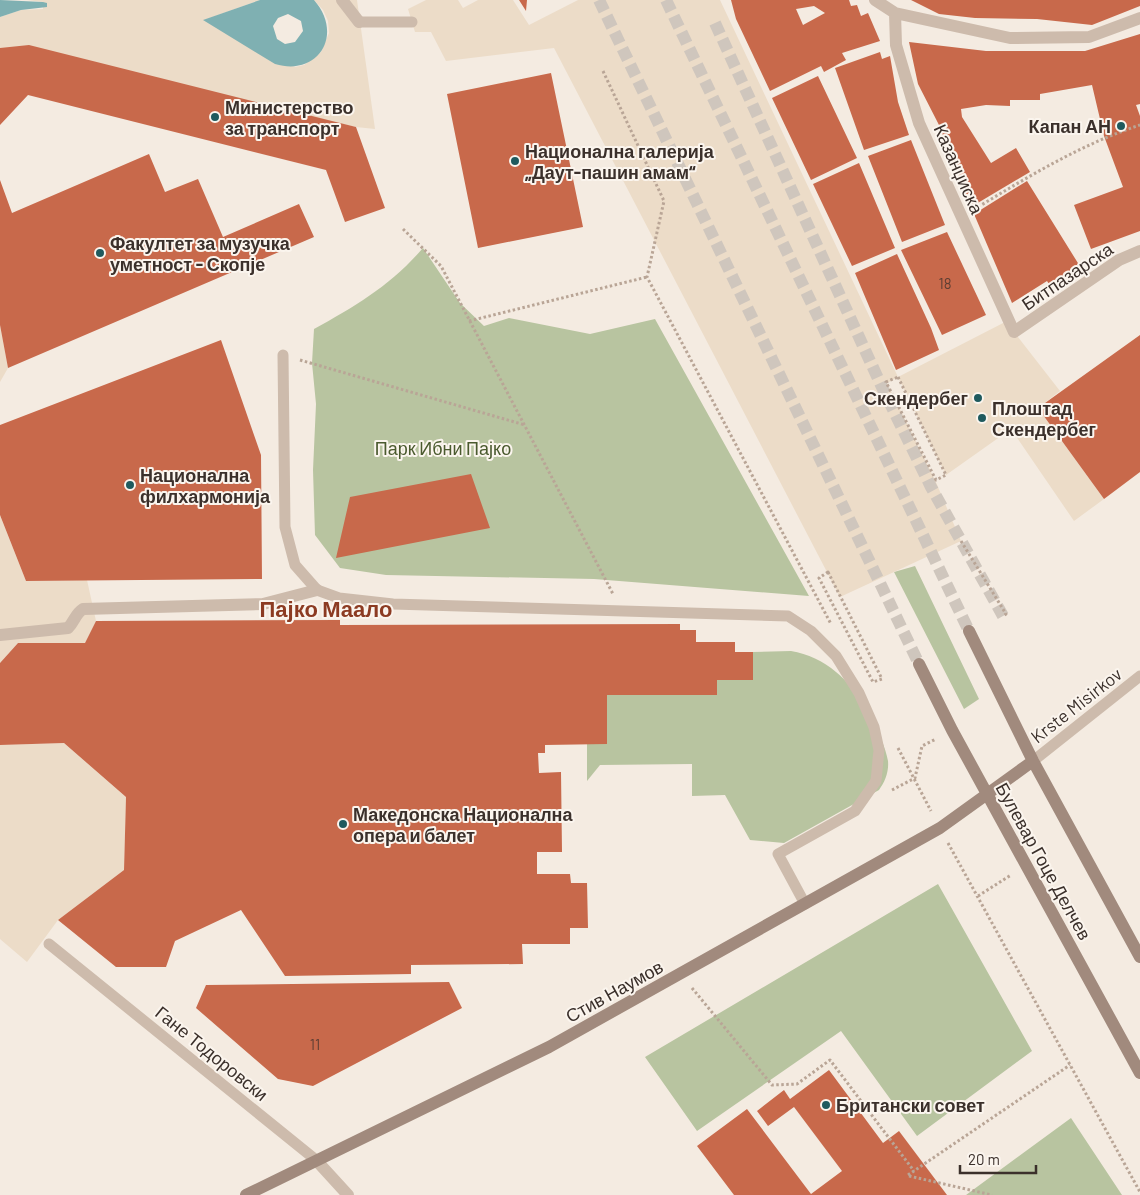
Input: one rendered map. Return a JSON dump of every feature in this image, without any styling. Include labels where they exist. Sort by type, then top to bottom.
[{"type":"street","points":[[342,0],[359,22]]},
{"type":"street","points":[[875,0],[895,13],[1010,38],[1089,38],[1140,18]]},
{"type":"street","name":"Казанџиска","points":[[895,13],[896,45],[919,123],[1014,332]]},
{"type":"street","name":"Битпазарска","points":[[1014,332],[1119,260],[1140,250]]},
{"type":"street","points":[[0,635],[68,628],[76,614],[83,609],[263,604],[317,590]]},
{"type":"street","points":[[969,632],[1033,761],[1140,957]]},
{"type":"street","name":"Булевар Гоце Делчев","points":[[919,664],[987,795],[1140,1074]]},
{"type":"street","name":"Стив Наумов","points":[[246,1195],[550,1047],[940,828],[1033,761]]},
{"type":"street","name":"Гане Тодоровски","points":[[316,1160],[348,1195]]},
{"type":"lane","points":[[359,22],[412,22]]},
{"type":"lane","points":[[283,354],[285,527],[295,565],[317,590],[339,598],[393,604],[788,616],[811,631],[836,656],[859,693],[874,727],[879,750],[876,782],[855,811],[778,854],[805,904]]},
{"type":"lane","name":"Krste Misirkov","points":[[1033,761],[1140,676]]},
{"type":"lane","name":"Гане Тодоровски","points":[[49,944],[316,1160]]},
{"type":"path","points":[[603,71],[664,201],[647,277],[836,631]]},
{"type":"path","points":[[961,217],[1040,169],[1104,136],[1140,125]]},
{"type":"path","points":[[403,229],[441,266],[622,612]]},
{"type":"path","points":[[469,321],[647,277]]},
{"type":"path","points":[[283,354],[525,425]]},
{"type":"path","points":[[898,377],[946,475],[936,480],[886,382],[898,377]]},
{"type":"path","points":[[961,541],[1006,614],[1003,616]]},
{"type":"path","points":[[828,572],[840,597],[882,679],[873,682],[820,578],[828,572]]},
{"type":"path","points":[[914,778],[922,746],[952,730]]},
{"type":"path","points":[[896,743],[940,828],[1140,1192]]},
{"type":"path","points":[[978,896],[1026,866]]},
{"type":"path","points":[[681,974],[772,1085],[797,1084],[830,1060],[914,1171]]},
{"type":"path","points":[[992,1195],[908,1175],[1070,1066]]},
{"type":"green space","name":"Парк Ибни Пајко","points":[[423,248],[460,303],[484,326],[509,318],[590,334],[655,319],[809,596],[594,579],[386,575],[340,568],[315,535],[313,470],[316,404],[312,363],[314,329],[386,284]]},
{"type":"green space","points":[[915,566],[979,699],[964,709],[894,572]]},
{"type":"green space","points":[[791,651],[821,661],[831,668],[844,679],[860,700],[881,739],[888,761],[886,777],[879,790],[784,843],[750,840],[725,795],[692,796],[692,764],[600,765],[587,781],[587,744],[607,744],[607,695],[717,695],[717,680],[753,680],[753,652]]},
{"type":"green space","points":[[938,884],[1032,1051],[917,1136],[841,1031],[697,1131],[645,1057]]},
{"type":"green space","points":[[1071,1118],[1122,1195],[966,1195]]},
{"type":"shaded area","points":[[27,0],[260,0],[204,20],[295,67],[304,65],[321,52],[329,33],[328,21],[323,10],[314,0],[357,0],[375,129],[356,127],[0,48],[0,17],[21,10],[43,9],[43,2]]},
{"type":"shaded area","points":[[426,0],[458,0],[463,8],[478,0],[513,0],[529,25],[578,0],[720,0],[898,377],[887,383],[935,480],[961,541],[840,597],[554,48],[446,61],[431,32],[415,32],[408,9]]},
{"type":"shaded area","name":"Плоштад Скендербег","points":[[1009,320],[1014,332],[1060,391],[1038,408],[1104,499],[1074,521],[1011,429],[946,475],[898,377]]},
{"type":"shaded area","points":[[0,325],[8,368],[0,382]]},
{"type":"shaded area","points":[[0,515],[26,581],[87,580],[96,621],[85,643],[18,643],[0,663]]},
{"type":"shaded area","points":[[64,743],[126,797],[124,870],[58,920],[27,962],[0,939],[0,745]]},
{"type":"water","points":[[0,0],[43,2],[47,3],[47,7],[21,10],[0,17]]},
{"type":"water","points":[[260,0],[314,0],[323,13],[327,26],[326,39],[322,50],[315,58],[304,64],[291,66],[275,64],[203,20]],"holes":[[[288,14],[301,21],[303,31],[295,42],[285,44],[277,39],[273,26],[278,18]]]},
{"type":"building","points":[[519,0],[527,0],[526,11]]},
{"type":"building","points":[[731,0],[849,0],[851,6],[857,5],[861,16],[868,13],[880,41],[842,53],[846,60],[824,72],[821,66],[770,91],[736,19]],"holes":[[[814,6],[825,13],[803,25],[796,9]]]},
{"type":"building","points":[[911,0],[1140,0],[1140,6],[1092,25],[1037,19],[975,18],[939,14]]},
{"type":"building","points":[[1140,34],[1140,104],[1136,105],[1140,116],[1140,231],[1091,249],[1074,205],[1123,187],[1104,136],[1092,85],[1040,94],[1040,100],[1010,100],[1010,106],[986,105],[961,109],[962,117],[991,163],[1016,148],[1030,172],[971,207],[939,125],[918,84],[909,42],[986,51],[1085,51]]},
{"type":"building","points":[[29,45],[356,127],[385,208],[345,222],[326,170],[28,95],[0,125],[0,48]]},
{"type":"building","points":[[880,52],[882,59],[890,56],[898,102],[909,135],[864,150],[835,68]]},
{"type":"building","name":"Национална галерија „Даут-пашин амам“","points":[[551,73],[583,227],[478,248],[447,94]]},
{"type":"building","points":[[818,76],[857,158],[811,180],[772,98]]},
{"type":"building","points":[[911,140],[945,225],[902,242],[868,156]]},
{"type":"building","points":[[149,154],[165,192],[198,179],[223,237],[299,204],[314,237],[8,368],[0,325],[0,180],[12,213]]},
{"type":"building","points":[[859,163],[895,248],[852,266],[813,184]]},
{"type":"building","points":[[1027,181],[1081,268],[1051,287],[1047,281],[1012,303],[974,214]]},
{"type":"building","points":[[947,232],[986,315],[942,335],[901,250]]},
{"type":"building","points":[[897,254],[939,350],[896,370],[855,273]]},
{"type":"building","points":[[1140,335],[1140,472],[1104,499],[1038,408]]},
{"type":"building","name":"Национална филхармонија","points":[[221,340],[261,455],[262,579],[26,581],[0,515],[0,425]]},
{"type":"building","points":[[471,474],[490,528],[336,558],[350,497]]},
{"type":"building","name":"Македонска Национална опера и балет","points":[[340,620],[340,625],[680,624],[680,630],[696,630],[696,642],[735,642],[735,652],[753,652],[753,680],[717,680],[717,695],[607,695],[607,744],[545,745],[545,753],[538,753],[539,773],[561,772],[562,852],[537,852],[537,874],[570,874],[571,883],[587,883],[588,928],[570,928],[570,944],[522,944],[523,964],[411,965],[411,974],[285,976],[241,910],[175,941],[166,967],[116,967],[58,920],[124,870],[126,797],[64,743],[0,745],[0,663],[18,643],[85,643],[96,621]]},
{"type":"building","points":[[449,982],[462,1008],[313,1086],[278,1079],[196,1008],[206,985]]},
{"type":"building","points":[[829,1070],[883,1143],[899,1131],[947,1195],[734,1195],[697,1146],[747,1109],[811,1194],[842,1171],[794,1107],[768,1126],[757,1111],[784,1090],[790,1099]]},
{"type":"tunnel","points":[[599,0],[919,664]]},
{"type":"tunnel","points":[[666,0],[969,631]]},
{"type":"tunnel","points":[[715,23],[881,385],[931,487],[1003,616]]},
{"type":"place","name":"Министерство за транспорт","points":[[215,117]]},
{"type":"place","name":"Капан АН","points":[[1121,126]]},
{"type":"place","name":"Национална галерија „Даут-пашин амам“","points":[[515,161]]},
{"type":"place","name":"Факултет за музучка уметност - Скопје","points":[[100,253]]},
{"type":"place","name":"Скендербег","points":[[978,398]]},
{"type":"place","name":"Плоштад Скендербег","points":[[982,418]]},
{"type":"place","name":"Национална филхармонија","points":[[130,485]]},
{"type":"place","name":"Македонска Национална опера и балет","points":[[343,824]]},
{"type":"place","name":"Британски совет","points":[[826,1105]]},
{"type":"district","name":"Пајко Маало","points":[[326,608]]}]
